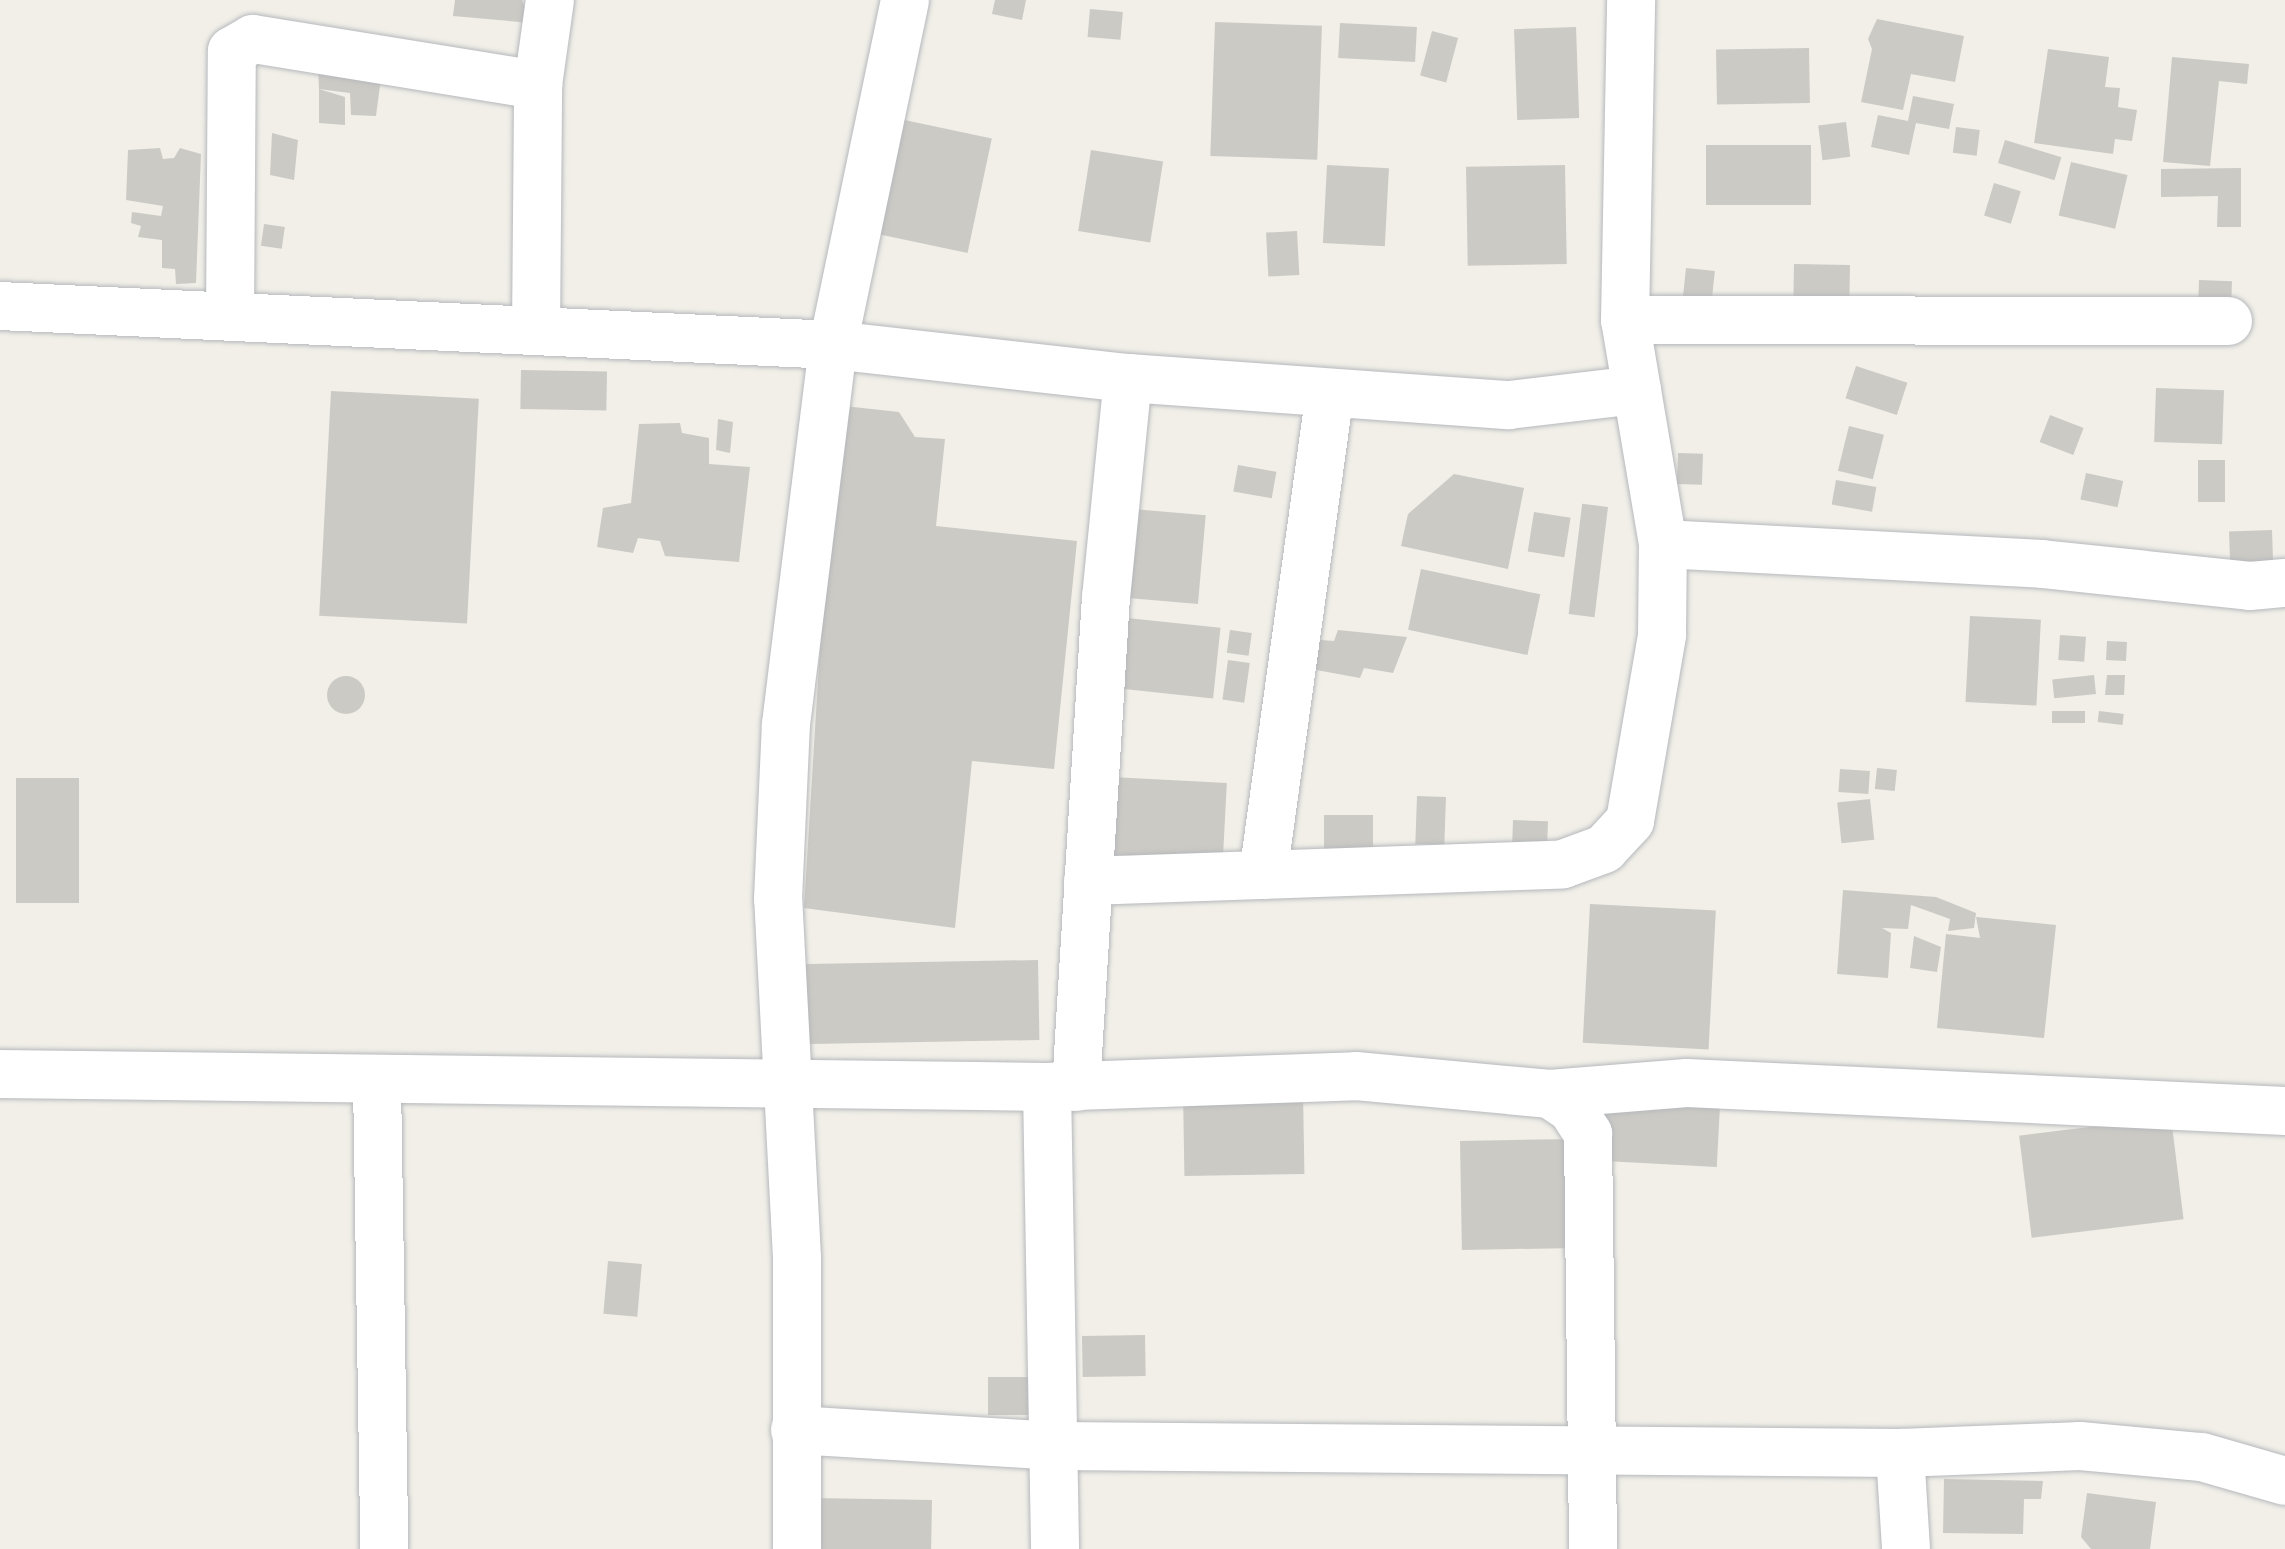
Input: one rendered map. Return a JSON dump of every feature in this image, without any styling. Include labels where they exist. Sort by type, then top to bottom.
[{"type":"street","points":[[536,331],[538,85],[550,0]]},
{"type":"street","points":[[796,1549],[792,1084],[778,899],[786,724],[833,345],[904,0]]},
{"type":"street","points":[[1088,881],[1563,864],[1604,849],[1630,821],[1640,788],[1662,635],[1663,544],[1625,320],[1631,0]]},
{"type":"street","points":[[230,316],[232,51],[253,39],[538,85]]},
{"type":"street","points":[[0,306],[833,345],[1128,378],[1509,405],[1637,390]]},
{"type":"street","points":[[1625,320],[2228,321]]},
{"type":"street","points":[[1056,1549],[1062,1087],[1088,881],[1106,598],[1128,378]]},
{"type":"street","points":[[1263,875],[1330,395]]},
{"type":"street","points":[[1663,544],[2042,564],[2250,586],[2285,583]]},
{"type":"street","points":[[0,1074],[1062,1087],[1356,1076],[1550,1094],[1687,1083],[2285,1111]]},
{"type":"street","points":[[378,1081],[384,1549]]},
{"type":"street","points":[[1550,1094],[1572,1108],[1588,1134],[1593,1549]]},
{"type":"street","points":[[795,1430],[1056,1446],[1900,1454],[2080,1446],[2202,1457],[2285,1481]]},
{"type":"street","points":[[1900,1454],[1906,1549]]},
{"type":"building","points":[[455,0],[522,0],[531,23],[453,16]]},
{"type":"building","points":[[995,0],[1026,0],[1022,20],[992,14]]},
{"type":"building","points":[[1090,9],[1123,12],[1120,40],[1088,37]]},
{"type":"building","points":[[1877,19],[1964,36],[1955,82],[1911,74],[1903,110],[1861,102],[1872,49],[1868,39]]},
{"type":"building","points":[[1215,22],[1322,26],[1317,160],[1210,156]]},
{"type":"building","points":[[1340,23],[1417,27],[1415,62],[1338,58]]},
{"type":"building","points":[[1576,27],[1579,118],[1517,120],[1514,29]]},
{"type":"building","points":[[1432,31],[1458,38],[1446,82],[1420,75]]},
{"type":"building","points":[[1809,48],[1810,103],[1717,105],[1716,50]]},
{"type":"building","points":[[2048,49],[2109,57],[2105,87],[2120,88],[2118,107],[2137,110],[2132,141],[2115,139],[2113,154],[2034,143]]},
{"type":"building","points":[[2172,57],[2249,64],[2247,84],[2219,81],[2210,166],[2163,162]]},
{"type":"building","points":[[318,69],[381,78],[376,116],[351,115],[350,93],[319,89]]},
{"type":"building","points":[[319,89],[345,97],[345,125],[319,123]]},
{"type":"building","points":[[1913,96],[1954,104],[1949,129],[1916,123],[1909,155],[1871,147],[1878,115],[1908,121]]},
{"type":"building","points":[[895,118],[992,139],[968,253],[871,232]]},
{"type":"building","points":[[1846,122],[1850,157],[1822,160],[1818,125]]},
{"type":"building","points":[[1956,127],[1980,130],[1977,156],[1953,153]]},
{"type":"building","points":[[272,133],[298,140],[294,180],[270,175]]},
{"type":"building","points":[[2005,140],[2061,157],[2054,180],[1998,163]]},
{"type":"building","points":[[1706,145],[1811,145],[1811,205],[1706,205]]},
{"type":"building","points":[[160,148],[163,159],[174,158],[180,148],[201,154],[196,283],[176,284],[175,269],[162,268],[162,240],[138,237],[141,226],[131,223],[132,212],[161,216],[163,206],[126,200],[128,150]]},
{"type":"building","points":[[1091,150],[1163,161],[1150,242],[1078,231]]},
{"type":"building","points":[[2071,162],[2128,175],[2115,229],[2059,216]]},
{"type":"building","points":[[1327,165],[1389,168],[1385,246],[1323,243]]},
{"type":"building","points":[[1565,165],[1567,264],[1468,266],[1466,167]]},
{"type":"building","points":[[2241,168],[2241,227],[2217,227],[2218,196],[2161,197],[2161,169]]},
{"type":"building","points":[[1994,183],[2021,191],[2011,224],[1984,216]]},
{"type":"building","points":[[264,224],[285,227],[282,249],[261,246]]},
{"type":"building","points":[[1297,231],[1299,275],[1268,277],[1266,233]]},
{"type":"building","points":[[1794,264],[1850,265],[1849,311],[1793,310]]},
{"type":"building","points":[[1686,268],[1715,271],[1711,305],[1682,302]]},
{"type":"building","points":[[2199,280],[2232,281],[2231,309],[2198,308]]},
{"type":"building","points":[[1856,366],[1907,383],[1897,415],[1845,398]]},
{"type":"building","points":[[521,370],[607,372],[606,410],[520,409]]},
{"type":"building","points":[[2156,388],[2224,390],[2222,444],[2154,442]]},
{"type":"building","points":[[331,391],[479,399],[467,623],[319,616]]},
{"type":"building","points":[[835,405],[899,412],[915,437],[945,439],[936,526],[1077,541],[1054,769],[972,761],[955,928],[804,908]]},
{"type":"building","points":[[2050,415],[2084,428],[2073,455],[2040,442]]},
{"type":"building","points":[[718,419],[733,422],[730,453],[716,450]]},
{"type":"building","points":[[680,423],[682,433],[709,438],[709,464],[750,467],[739,562],[665,556],[660,541],[638,538],[633,553],[597,547],[603,508],[631,503],[639,424]]},
{"type":"building","points":[[1849,426],[1884,435],[1873,479],[1838,471]]},
{"type":"building","points":[[1678,453],[1703,454],[1702,485],[1677,484]]},
{"type":"building","points":[[2198,460],[2225,460],[2225,502],[2198,502]]},
{"type":"building","points":[[1238,465],[1276,472],[1272,498],[1233,492]]},
{"type":"building","points":[[2086,473],[2123,481],[2118,507],[2080,499]]},
{"type":"building","points":[[1454,474],[1524,488],[1508,569],[1401,546],[1408,514]]},
{"type":"building","points":[[1836,480],[1876,487],[1872,512],[1832,505]]},
{"type":"building","points":[[1582,504],[1608,507],[1594,617],[1569,614]]},
{"type":"building","points":[[1133,509],[1206,515],[1198,604],[1125,598]]},
{"type":"building","points":[[1534,512],[1571,518],[1564,557],[1528,552]]},
{"type":"building","points":[[2272,530],[2273,566],[2230,567],[2229,532]]},
{"type":"building","points":[[1421,569],[1540,594],[1527,655],[1408,630]]},
{"type":"building","points":[[1970,616],[2041,620],[2036,706],[1965,702]]},
{"type":"building","points":[[1127,618],[1220,628],[1213,698],[1120,689]]},
{"type":"building","points":[[1230,630],[1252,633],[1249,656],[1227,653]]},
{"type":"building","points":[[1338,630],[1407,637],[1393,673],[1364,668],[1360,678],[1311,669],[1309,639],[1334,641]]},
{"type":"building","points":[[2060,635],[2086,637],[2084,662],[2058,660]]},
{"type":"building","points":[[2107,641],[2127,642],[2126,661],[2106,660]]},
{"type":"building","points":[[1228,660],[1250,663],[1244,703],[1222,700]]},
{"type":"building","points":[[2094,675],[2096,694],[2054,698],[2052,679]]},
{"type":"building","points":[[2107,675],[2125,675],[2124,695],[2105,695]]},
{"type":"building","points":[[346,676],[360,681],[365,695],[360,709],[346,714],[332,709],[327,695],[332,681]]},
{"type":"building","points":[[2052,711],[2085,711],[2085,723],[2052,723]]},
{"type":"building","points":[[2099,711],[2124,714],[2122,725],[2098,722]]},
{"type":"building","points":[[1877,768],[1897,770],[1895,791],[1875,789]]},
{"type":"building","points":[[1840,769],[1870,771],[1868,794],[1838,792]]},
{"type":"building","points":[[1112,777],[1227,783],[1223,861],[1108,855]]},
{"type":"building","points":[[16,778],[79,778],[79,903],[16,903]]},
{"type":"building","points":[[1417,796],[1446,797],[1444,845],[1415,844]]},
{"type":"building","points":[[1870,799],[1874,840],[1841,843],[1837,802]]},
{"type":"building","points":[[1324,815],[1373,815],[1373,855],[1324,855]]},
{"type":"building","points":[[1513,820],[1548,821],[1547,850],[1512,849]]},
{"type":"building","points":[[1843,890],[1936,897],[1976,913],[1974,928],[1948,931],[1950,919],[1911,905],[1908,929],[1882,928],[1891,933],[1888,978],[1837,974]]},
{"type":"building","points":[[1590,904],[1716,911],[1709,1049],[1583,1043]]},
{"type":"building","points":[[1976,917],[2056,925],[2044,1038],[1937,1028],[1946,934],[1980,938]]},
{"type":"building","points":[[1914,936],[1941,947],[1937,972],[1910,968]]},
{"type":"building","points":[[1038,960],[1039,1040],[796,1044],[795,964]]},
{"type":"building","points":[[1303,1092],[1304,1174],[1184,1176],[1183,1094]]},
{"type":"building","points":[[1603,1099],[1720,1105],[1717,1167],[1600,1161]]},
{"type":"building","points":[[2171,1117],[2184,1219],[2032,1238],[2019,1136]]},
{"type":"building","points":[[1574,1139],[1576,1248],[1462,1250],[1460,1141]]},
{"type":"building","points":[[608,1261],[642,1264],[637,1317],[603,1314]]},
{"type":"building","points":[[1145,1335],[1146,1376],[1083,1377],[1082,1336]]},
{"type":"building","points":[[988,1377],[1029,1377],[1029,1415],[988,1415]]},
{"type":"building","points":[[1944,1479],[2043,1481],[2041,1499],[2024,1499],[2023,1534],[1943,1533]]},
{"type":"building","points":[[2087,1493],[2156,1502],[2150,1549],[2091,1549],[2081,1537]]},
{"type":"building","points":[[814,1498],[932,1500],[931,1549],[813,1549]]}]
